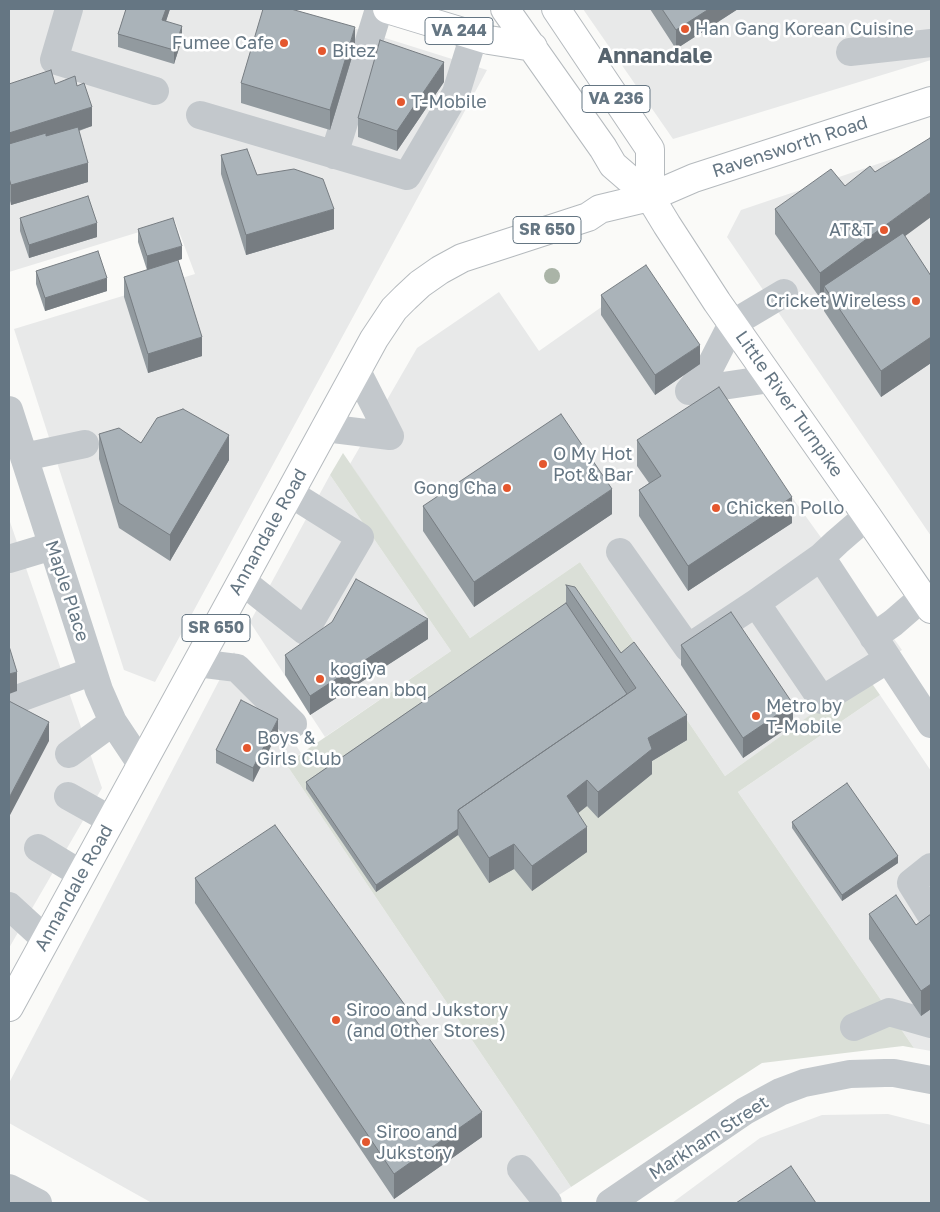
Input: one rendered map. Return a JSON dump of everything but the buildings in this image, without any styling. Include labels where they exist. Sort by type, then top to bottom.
[{"type":"main road","name":"VA 244","points":[[387,9],[489,40],[533,47]]},
{"type":"main road","name":"Little River Turnpike","points":[[505,9],[603,148],[613,166],[650,197],[732,324],[927,603]]},
{"type":"main road","name":"VA 236","points":[[556,9],[650,149],[650,197]]},
{"type":"main road","name":"Ravensworth Road","points":[[650,197],[694,178],[931,101]]},
{"type":"main road","name":"Annandale Road","points":[[9,1006],[374,338],[394,309],[420,284],[462,258],[588,217],[600,210],[650,197]]},
{"type":"street","points":[[69,9],[54,60],[155,91]]},
{"type":"street","points":[[334,155],[379,9]]},
{"type":"street","points":[[200,115],[407,176],[456,93],[474,35]]},
{"type":"street","points":[[850,52],[931,43]]},
{"type":"street","points":[[770,379],[690,392],[711,365],[732,324],[784,293]]},
{"type":"street","points":[[325,428],[390,436],[357,371]]},
{"type":"street","name":"Maple Place","points":[[10,416],[98,690],[113,722],[141,764]]},
{"type":"street","points":[[24,457],[85,444]]},
{"type":"street","points":[[242,581],[305,631],[360,537],[290,493]]},
{"type":"street","points":[[620,552],[688,648],[821,557],[867,516]]},
{"type":"street","points":[[9,559],[52,546]]},
{"type":"street","points":[[821,557],[888,659],[926,706]]},
{"type":"street","points":[[756,603],[822,700],[888,659]]},
{"type":"street","points":[[873,637],[927,603]]},
{"type":"street","points":[[196,663],[238,668],[293,724]]},
{"type":"street","points":[[9,702],[93,671]]},
{"type":"street","points":[[69,754],[113,722]]},
{"type":"street","points":[[68,796],[111,820]]},
{"type":"street","points":[[38,848],[81,874]]},
{"type":"street","points":[[931,867],[911,883],[931,915]]},
{"type":"street","points":[[9,906],[45,939]]},
{"type":"street","points":[[854,1027],[889,1012],[931,1024]]},
{"type":"street","name":"Markham Street","points":[[610,1203],[745,1111],[780,1092],[804,1083],[850,1074],[894,1073],[931,1080]]},
{"type":"street","points":[[521,1169],[548,1203]]},
{"type":"street","points":[[9,1188],[38,1203]]},
{"type":"shaded area","points":[[9,9],[293,9],[487,70],[155,682],[124,670],[14,329],[195,274],[175,221],[9,272]]},
{"type":"shaded area","points":[[583,9],[931,9],[931,60],[673,139]]},
{"type":"shaded area","points":[[931,146],[931,536],[727,237],[741,210]]},
{"type":"shaded area","points":[[637,282],[902,650],[725,776],[580,562],[470,638],[350,464],[417,348],[499,292],[539,351]]},
{"type":"shaded area","points":[[343,453],[470,638],[580,562],[725,776],[866,675],[880,695],[738,792],[914,1048],[903,1046],[762,1063],[571,1187],[286,764],[451,651],[330,475]]},
{"type":"shaded area","points":[[330,475],[451,651],[325,737],[250,622]]},
{"type":"shaded area","points":[[9,519],[102,788],[9,948]]},
{"type":"shaded area","points":[[234,652],[301,753],[286,764],[571,1187],[547,1203],[152,1203],[9,1123],[9,1083]]},
{"type":"shaded area","points":[[880,695],[931,771],[931,1051],[914,1048],[738,792]]},
{"type":"shaded area","points":[[888,1114],[931,1125],[931,1203],[672,1203],[760,1138],[822,1115]]},
{"type":"place","name":"Han Gang Korean Cuisine","points":[[685,29]]},
{"type":"place","name":"Fumee Cafe","points":[[284,43]]},
{"type":"place","name":"Bitez","points":[[322,51]]},
{"type":"place","name":"T-Mobile","points":[[401,102]]},
{"type":"place","name":"AT&T","points":[[884,230]]},
{"type":"place","name":"Cricket Wireless","points":[[916,301]]},
{"type":"place","name":"O My Hot Pot & Bar","points":[[543,464]]},
{"type":"place","name":"Gong Cha","points":[[507,488]]},
{"type":"place","name":"Chicken Pollo","points":[[716,508]]},
{"type":"place","name":"kogiya korean bbq","points":[[320,679]]},
{"type":"place","name":"Metro by T-Mobile","points":[[756,716]]},
{"type":"place","name":"Boys & Girls Club","points":[[247,748]]},
{"type":"place","name":"Siroo and Jukstory (and Other Stores)","points":[[336,1020]]},
{"type":"place","name":"Siroo and Jukstory","points":[[366,1142]]},
{"type":"district","name":"Annandale","points":[[655,56]]}]
